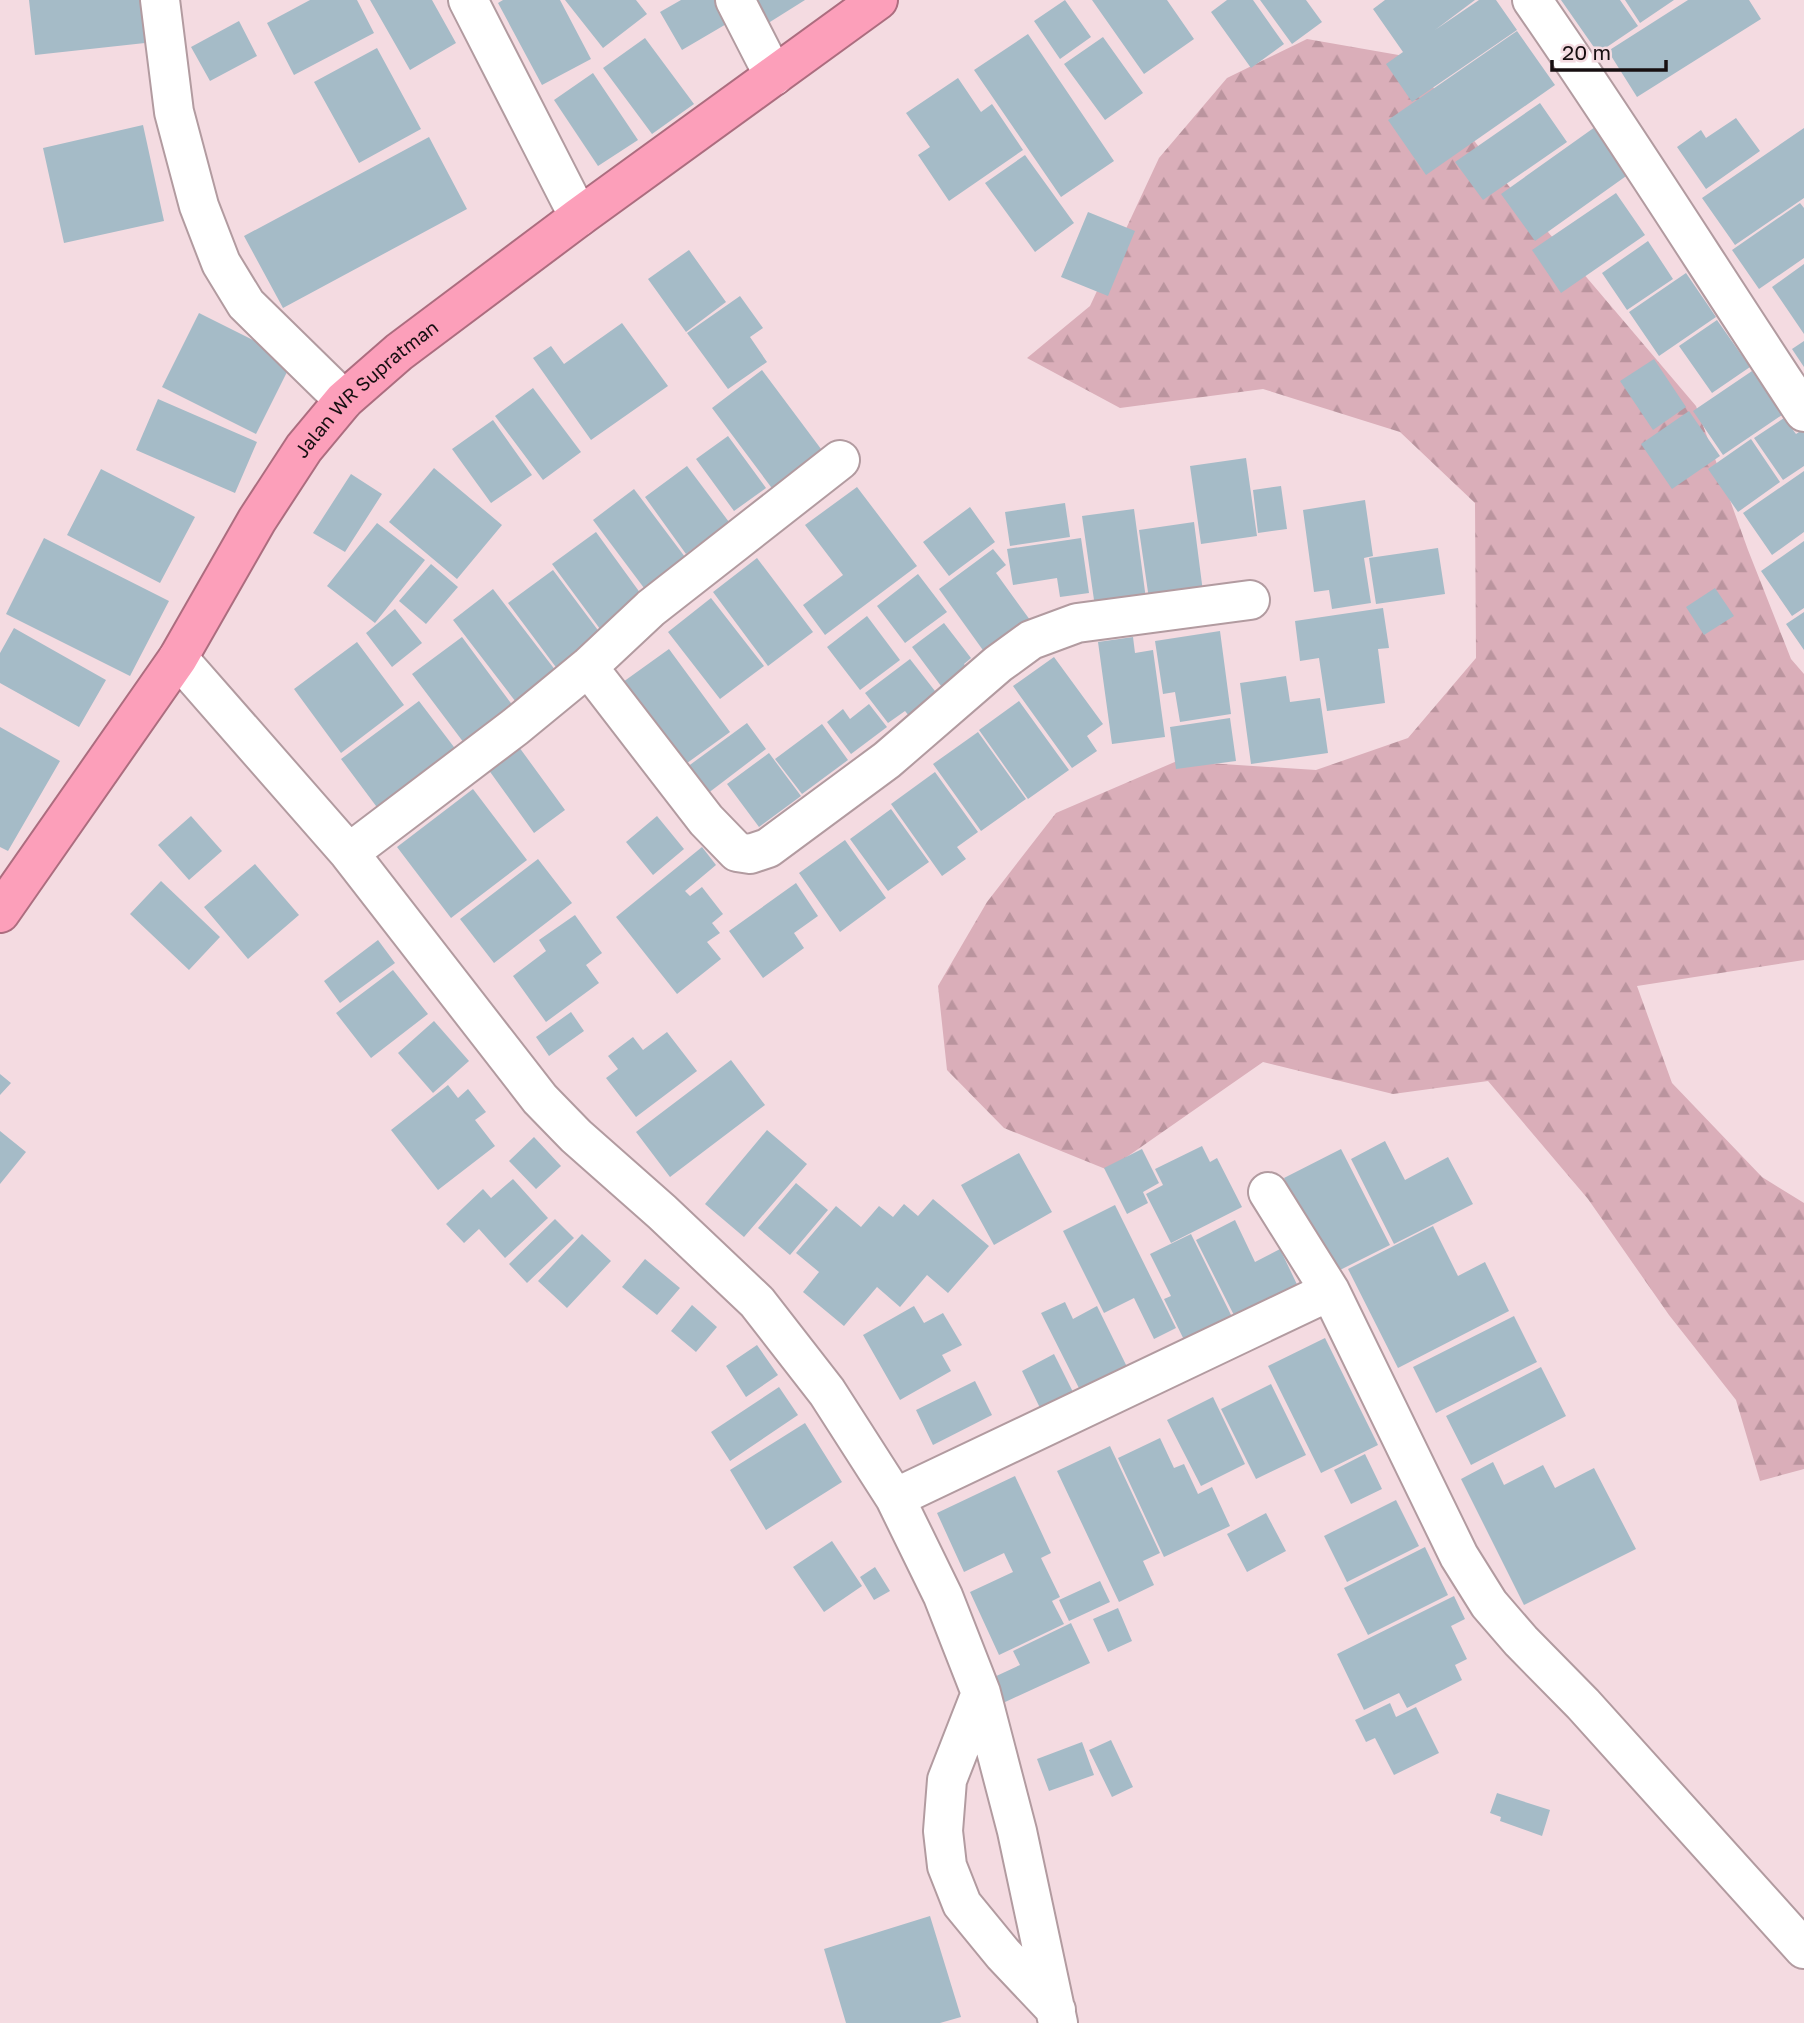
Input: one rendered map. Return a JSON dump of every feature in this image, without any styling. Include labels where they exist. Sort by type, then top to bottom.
[{"type":"highway","name":"Jalan WR Supratman","points":[[0,913],[178,658],[257,520],[304,448],[344,400],[399,352],[579,217],[878,0]]},
{"type":"street","points":[[160,0],[174,112],[200,206],[221,263],[246,304],[344,400]]},
{"type":"street","points":[[468,0],[579,217]]},
{"type":"street","points":[[735,0],[774,76]]},
{"type":"street","points":[[1532,0],[1598,94],[1710,271],[1804,412]]},
{"type":"street","points":[[349,853],[515,727],[588,667],[651,608],[840,460]]},
{"type":"street","points":[[588,667],[706,820],[737,852],[750,855],[768,848],[887,760],[998,664],[1031,640],[1077,623],[1250,600]]},
{"type":"street","points":[[178,658],[349,853],[540,1099],[576,1136],[662,1212],[757,1302],[827,1392],[895,1498],[943,1596],[981,1693],[1017,1830],[1057,2017]]},
{"type":"street","points":[[1268,1192],[1330,1291],[1459,1556],[1489,1604],[1521,1641],[1584,1704],[1804,1949]]},
{"type":"street","points":[[895,1498],[1330,1291]]},
{"type":"street","points":[[981,1693],[947,1780],[943,1831],[947,1866],[962,1904],[1057,2017]]},
{"type":"street","points":[[1759,1896],[1804,1918]]},
{"type":"green space","points":[[1307,39],[1410,57],[1508,185],[1696,406],[1791,659],[1804,674],[1804,960],[1637,986],[1672,1083],[1762,1177],[1804,1203],[1804,1469],[1760,1481],[1736,1400],[1669,1315],[1588,1199],[1488,1081],[1393,1094],[1263,1062],[1108,1170],[1004,1128],[947,1070],[938,986],[987,902],[1056,813],[1177,761],[1316,770],[1408,738],[1476,658],[1475,503],[1400,432],[1263,389],[1120,408],[1027,358],[1090,306],[1159,158],[1227,78]]},
{"type":"building","points":[[29,0],[140,0],[145,43],[35,55]]},
{"type":"building","points":[[310,0],[357,0],[374,33],[294,75],[267,23]]},
{"type":"building","points":[[370,0],[432,0],[456,43],[410,70]]},
{"type":"building","points":[[503,0],[560,0],[591,59],[542,85],[498,3]]},
{"type":"building","points":[[565,0],[636,0],[647,14],[603,48]]},
{"type":"building","points":[[681,0],[714,0],[728,23],[682,50],[660,12]]},
{"type":"building","points":[[741,0],[805,0],[759,29]]},
{"type":"building","points":[[1065,0],[1091,37],[1060,59],[1034,21]]},
{"type":"building","points":[[1092,0],[1167,0],[1194,39],[1144,74]]},
{"type":"building","points":[[1227,0],[1253,0],[1284,44],[1251,68],[1211,12]]},
{"type":"building","points":[[1260,0],[1306,0],[1322,22],[1292,44]]},
{"type":"building","points":[[1385,0],[1475,0],[1435,30],[1479,0],[1496,0],[1517,30],[1412,102],[1386,64],[1403,52],[1373,9]]},
{"type":"building","points":[[1561,0],[1620,0],[1638,26],[1598,53]]},
{"type":"building","points":[[1625,0],[1674,0],[1640,23]]},
{"type":"building","points":[[1688,0],[1749,0],[1761,19],[1637,97],[1608,51]]},
{"type":"building","points":[[239,21],[257,56],[210,81],[191,47]]},
{"type":"building","points":[[1517,31],[1555,85],[1426,175],[1388,120]]},
{"type":"building","points":[[1028,34],[1114,161],[1061,197],[974,70]]},
{"type":"building","points":[[1103,37],[1143,93],[1105,120],[1064,64]]},
{"type":"building","points":[[645,38],[694,104],[652,134],[603,68]]},
{"type":"building","points":[[377,48],[421,129],[359,163],[314,82]]},
{"type":"building","points":[[593,73],[638,140],[598,166],[554,100]]},
{"type":"building","points":[[958,78],[981,112],[992,104],[1023,150],[949,201],[918,155],[930,147],[906,113]]},
{"type":"building","points":[[1540,103],[1567,142],[1483,200],[1455,162]]},
{"type":"building","points":[[1736,118],[1760,151],[1706,189],[1677,147],[1701,130],[1706,138]]},
{"type":"building","points":[[143,125],[164,221],[64,243],[43,148]]},
{"type":"building","points":[[1595,127],[1629,174],[1535,241],[1501,194]]},
{"type":"building","points":[[1804,128],[1804,198],[1735,245],[1702,198]]},
{"type":"building","points":[[429,137],[467,209],[283,308],[244,236]]},
{"type":"building","points":[[1025,155],[1074,223],[1035,252],[985,183]]},
{"type":"building","points":[[1616,193],[1645,235],[1561,293],[1532,250]]},
{"type":"building","points":[[1800,203],[1804,208],[1804,258],[1759,289],[1732,250]]},
{"type":"building","points":[[1088,212],[1135,231],[1108,296],[1061,277]]},
{"type":"building","points":[[1648,241],[1673,279],[1627,310],[1602,273]]},
{"type":"building","points":[[689,250],[726,302],[686,332],[648,279]]},
{"type":"building","points":[[1804,264],[1804,334],[1772,287]]},
{"type":"building","points":[[1686,273],[1716,317],[1659,356],[1629,312]]},
{"type":"building","points":[[740,296],[763,328],[750,337],[767,362],[728,389],[687,333]]},
{"type":"building","points":[[199,313],[293,360],[256,434],[162,387]]},
{"type":"building","points":[[1717,320],[1750,367],[1712,393],[1679,346]]},
{"type":"building","points":[[622,323],[668,386],[591,440],[533,358],[551,346],[564,364]]},
{"type":"building","points":[[1804,341],[1804,367],[1792,349]]},
{"type":"building","points":[[1654,359],[1686,407],[1653,430],[1620,381]]},
{"type":"building","points":[[762,370],[827,457],[777,495],[712,408]]},
{"type":"building","points":[[1752,371],[1782,415],[1723,455],[1693,411]]},
{"type":"building","points":[[533,388],[581,452],[543,480],[495,416]]},
{"type":"building","points":[[158,399],[257,442],[235,493],[136,450]]},
{"type":"building","points":[[1689,411],[1720,456],[1672,489],[1641,444]]},
{"type":"building","points":[[1784,418],[1796,434],[1802,430],[1804,433],[1804,466],[1783,480],[1754,438]]},
{"type":"building","points":[[493,420],[532,475],[491,503],[452,449]]},
{"type":"building","points":[[728,436],[766,488],[734,511],[696,459]]},
{"type":"building","points":[[1751,439],[1780,482],[1738,512],[1708,469]]},
{"type":"building","points":[[1246,458],[1257,536],[1201,544],[1190,466]]},
{"type":"building","points":[[687,466],[729,522],[686,554],[645,497]]},
{"type":"building","points":[[434,468],[502,525],[457,579],[389,522]]},
{"type":"building","points":[[101,469],[195,517],[160,583],[67,535]]},
{"type":"building","points":[[1804,471],[1804,532],[1772,555],[1743,513]]},
{"type":"building","points":[[351,474],[382,494],[345,552],[313,533]]},
{"type":"building","points":[[1281,486],[1287,529],[1258,533],[1253,490]]},
{"type":"building","points":[[857,487],[917,566],[825,635],[803,605],[843,575],[805,525]]},
{"type":"building","points":[[634,489],[691,565],[650,596],[593,520]]},
{"type":"building","points":[[1365,500],[1373,556],[1364,558],[1371,603],[1332,609],[1329,590],[1314,592],[1303,510]]},
{"type":"building","points":[[1065,503],[1070,537],[1010,546],[1005,512]]},
{"type":"building","points":[[970,507],[995,542],[949,576],[923,542]]},
{"type":"building","points":[[1134,509],[1146,599],[1095,607],[1082,516]]},
{"type":"building","points":[[1194,522],[1203,592],[1149,599],[1139,530]]},
{"type":"building","points":[[377,523],[425,560],[375,623],[327,586]]},
{"type":"building","points":[[596,532],[646,601],[603,633],[552,564]]},
{"type":"building","points":[[44,538],[169,601],[130,676],[6,614]]},
{"type":"building","points":[[1081,538],[1089,593],[1060,597],[1057,578],[1013,585],[1007,549]]},
{"type":"building","points":[[1804,541],[1804,608],[1792,616],[1761,571]]},
{"type":"building","points":[[1438,548],[1445,594],[1376,604],[1369,558]]},
{"type":"building","points":[[993,549],[1006,565],[996,573],[1030,620],[985,653],[939,589]]},
{"type":"building","points":[[757,558],[813,632],[768,666],[713,592]]},
{"type":"building","points":[[431,564],[458,587],[426,624],[399,601]]},
{"type":"building","points":[[553,570],[603,637],[558,670],[508,603]]},
{"type":"building","points":[[918,574],[947,612],[905,643],[877,606]]},
{"type":"building","points":[[1715,588],[1734,616],[1704,635],[1686,607]]},
{"type":"building","points":[[493,589],[559,675],[519,706],[453,620]]},
{"type":"building","points":[[711,598],[764,666],[720,699],[668,632]]},
{"type":"building","points":[[1383,608],[1389,648],[1378,649],[1385,703],[1327,711],[1319,658],[1300,661],[1295,621]]},
{"type":"building","points":[[395,609],[422,643],[392,667],[366,633]]},
{"type":"building","points":[[1804,612],[1804,650],[1786,624]]},
{"type":"building","points":[[867,616],[900,660],[860,690],[827,647]]},
{"type":"building","points":[[944,623],[971,658],[964,664],[972,675],[947,694],[912,647]]},
{"type":"building","points":[[14,628],[106,680],[79,727],[0,683],[0,653]]},
{"type":"building","points":[[1220,631],[1231,714],[1180,722],[1175,692],[1163,694],[1155,641]]},
{"type":"building","points":[[462,637],[516,710],[467,747],[412,674]]},
{"type":"building","points":[[1133,637],[1135,653],[1153,650],[1165,737],[1112,744],[1098,642]]},
{"type":"building","points":[[357,642],[404,705],[341,753],[294,689]]},
{"type":"building","points":[[669,649],[730,732],[683,766],[623,682]]},
{"type":"building","points":[[1054,657],[1103,724],[1087,736],[1097,751],[1072,768],[1013,686]]},
{"type":"building","points":[[910,659],[942,700],[914,722],[905,711],[888,723],[865,693]]},
{"type":"building","points":[[1286,676],[1290,702],[1320,698],[1328,753],[1251,764],[1240,683]]},
{"type":"building","points":[[419,701],[460,755],[382,814],[341,759]]},
{"type":"building","points":[[1019,701],[1069,770],[1028,799],[979,730]]},
{"type":"building","points":[[869,704],[887,727],[851,754],[827,722],[843,709],[850,719]]},
{"type":"building","points":[[1230,718],[1236,761],[1176,769],[1170,727]]},
{"type":"building","points":[[747,723],[766,749],[703,797],[683,770]]},
{"type":"building","points":[[822,724],[848,760],[802,794],[775,759]]},
{"type":"building","points":[[0,727],[60,761],[8,851],[0,847]]},
{"type":"building","points":[[978,732],[1026,799],[981,831],[933,764]]},
{"type":"building","points":[[519,747],[565,810],[534,833],[488,769]]},
{"type":"building","points":[[769,753],[801,796],[759,827],[727,784]]},
{"type":"building","points":[[935,772],[978,832],[957,847],[966,859],[942,876],[891,804]]},
{"type":"building","points":[[473,789],[527,860],[451,918],[397,847]]},
{"type":"building","points":[[891,809],[929,862],[888,891],[850,839]]},
{"type":"building","points":[[191,816],[222,851],[189,880],[158,845]]},
{"type":"building","points":[[657,816],[684,849],[653,875],[626,842]]},
{"type":"building","points":[[845,840],[886,898],[840,932],[799,873]]},
{"type":"building","points":[[702,847],[716,865],[685,891],[690,896],[702,887],[723,914],[712,923],[720,933],[707,942],[721,959],[677,994],[616,917]]},
{"type":"building","points":[[538,859],[572,903],[494,963],[460,919]]},
{"type":"building","points":[[255,864],[299,915],[248,959],[204,907]]},
{"type":"building","points":[[161,881],[220,937],[189,970],[130,914]]},
{"type":"building","points":[[796,883],[818,916],[794,933],[804,948],[763,978],[729,931]]},
{"type":"building","points":[[575,915],[602,953],[586,965],[599,983],[546,1022],[513,976],[546,951],[539,940]]},
{"type":"building","points":[[378,940],[395,963],[340,1003],[324,981]]},
{"type":"building","points":[[393,970],[428,1014],[371,1058],[336,1013]]},
{"type":"building","points":[[571,1012],[584,1031],[549,1056],[536,1037]]},
{"type":"building","points":[[434,1021],[469,1061],[433,1093],[398,1053]]},
{"type":"building","points":[[667,1032],[697,1071],[636,1117],[606,1078],[618,1069],[608,1056],[633,1037],[643,1050]]},
{"type":"building","points":[[731,1060],[765,1105],[670,1177],[636,1132]]},
{"type":"building","points":[[0,1074],[11,1083],[0,1095]]},
{"type":"building","points":[[448,1085],[458,1098],[468,1089],[486,1112],[475,1120],[495,1146],[438,1190],[391,1130]]},
{"type":"building","points":[[767,1130],[807,1164],[744,1237],[705,1204]]},
{"type":"building","points":[[0,1131],[26,1152],[0,1184]]},
{"type":"building","points":[[534,1137],[561,1166],[536,1189],[509,1161]]},
{"type":"building","points":[[1385,1141],[1405,1180],[1448,1157],[1473,1204],[1394,1244],[1351,1159]]},
{"type":"building","points":[[1202,1146],[1210,1162],[1217,1158],[1242,1207],[1171,1243],[1146,1194],[1163,1185],[1155,1169]]},
{"type":"building","points":[[1142,1149],[1159,1183],[1143,1192],[1148,1203],[1127,1214],[1104,1168]]},
{"type":"building","points":[[1341,1149],[1390,1245],[1332,1274],[1284,1178]]},
{"type":"building","points":[[1019,1153],[1052,1212],[994,1245],[961,1185]]},
{"type":"building","points":[[513,1179],[548,1218],[505,1258],[479,1229],[464,1243],[446,1224],[483,1189],[491,1198]]},
{"type":"building","points":[[796,1183],[828,1210],[790,1255],[758,1228]]},
{"type":"building","points":[[933,1199],[989,1246],[948,1293],[927,1275],[900,1307],[877,1287],[844,1326],[803,1292],[819,1272],[796,1253],[836,1206],[861,1227],[879,1206],[893,1217],[904,1204],[918,1216]]},
{"type":"building","points":[[1115,1205],[1176,1328],[1154,1339],[1134,1298],[1104,1313],[1063,1231]]},
{"type":"building","points":[[555,1219],[574,1238],[527,1283],[509,1264]]},
{"type":"building","points":[[1235,1220],[1255,1262],[1280,1249],[1304,1299],[1242,1331],[1196,1240]]},
{"type":"building","points":[[1433,1226],[1458,1276],[1485,1262],[1509,1311],[1398,1368],[1348,1269]]},
{"type":"building","points":[[582,1234],[611,1261],[567,1308],[538,1281]]},
{"type":"building","points":[[1191,1234],[1236,1325],[1188,1348],[1164,1299],[1171,1296],[1150,1254]]},
{"type":"building","points":[[645,1259],[680,1288],[657,1315],[622,1287]]},
{"type":"building","points":[[1065,1302],[1073,1319],[1097,1306],[1132,1377],[1085,1400],[1041,1313]]},
{"type":"building","points":[[692,1305],[717,1327],[696,1352],[671,1331]]},
{"type":"building","points":[[914,1306],[924,1323],[943,1313],[962,1345],[942,1355],[951,1371],[900,1400],[863,1335]]},
{"type":"building","points":[[1514,1316],[1537,1362],[1436,1413],[1413,1367]]},
{"type":"building","points":[[1325,1338],[1378,1445],[1321,1473],[1268,1366]]},
{"type":"building","points":[[757,1345],[778,1375],[746,1397],[726,1366]]},
{"type":"building","points":[[1054,1354],[1074,1394],[1041,1410],[1022,1371]]},
{"type":"building","points":[[1541,1367],[1566,1416],[1471,1465],[1446,1416]]},
{"type":"building","points":[[975,1381],[992,1415],[933,1445],[916,1410]]},
{"type":"building","points":[[1271,1384],[1306,1455],[1256,1479],[1221,1409]]},
{"type":"building","points":[[779,1387],[798,1415],[730,1461],[711,1432]]},
{"type":"building","points":[[1213,1397],[1245,1464],[1201,1486],[1167,1420]]},
{"type":"building","points":[[805,1423],[842,1482],[766,1530],[730,1470]]},
{"type":"building","points":[[1160,1438],[1174,1468],[1184,1464],[1198,1494],[1212,1487],[1230,1526],[1164,1557],[1118,1458]]},
{"type":"building","points":[[1110,1446],[1160,1553],[1143,1561],[1154,1585],[1119,1602],[1057,1471]]},
{"type":"building","points":[[1365,1454],[1382,1489],[1351,1504],[1334,1470]]},
{"type":"building","points":[[1493,1462],[1504,1485],[1543,1465],[1555,1488],[1594,1468],[1636,1549],[1524,1605],[1461,1479]]},
{"type":"building","points":[[1015,1476],[1051,1553],[1041,1558],[1060,1597],[1052,1601],[1064,1624],[999,1655],[970,1592],[1013,1572],[1004,1553],[964,1572],[937,1513]]},
{"type":"building","points":[[1396,1500],[1419,1546],[1347,1582],[1324,1536]]},
{"type":"building","points":[[1266,1513],[1286,1551],[1247,1572],[1227,1534]]},
{"type":"building","points":[[832,1541],[862,1586],[824,1612],[793,1567]]},
{"type":"building","points":[[1425,1547],[1448,1595],[1368,1635],[1344,1588]]},
{"type":"building","points":[[875,1567],[890,1591],[874,1600],[860,1577]]},
{"type":"building","points":[[1100,1581],[1110,1602],[1069,1621],[1059,1600]]},
{"type":"building","points":[[1454,1596],[1465,1619],[1451,1626],[1467,1659],[1455,1665],[1462,1680],[1407,1708],[1399,1693],[1364,1710],[1337,1654]]},
{"type":"building","points":[[1118,1608],[1132,1641],[1108,1652],[1093,1619]]},
{"type":"building","points":[[1071,1623],[1090,1663],[1003,1703],[992,1678],[1020,1665],[1013,1651]]},
{"type":"building","points":[[1390,1703],[1396,1717],[1416,1707],[1439,1753],[1394,1775],[1375,1738],[1366,1742],[1355,1720]]},
{"type":"building","points":[[1111,1740],[1133,1787],[1112,1797],[1089,1750]]},
{"type":"building","points":[[1082,1742],[1094,1775],[1049,1791],[1037,1759]]},
{"type":"building","points":[[1497,1793],[1550,1810],[1542,1836],[1500,1821],[1501,1817],[1490,1813]]},
{"type":"building","points":[[930,1916],[961,2017],[940,2023],[846,2023],[824,1949]]}]
